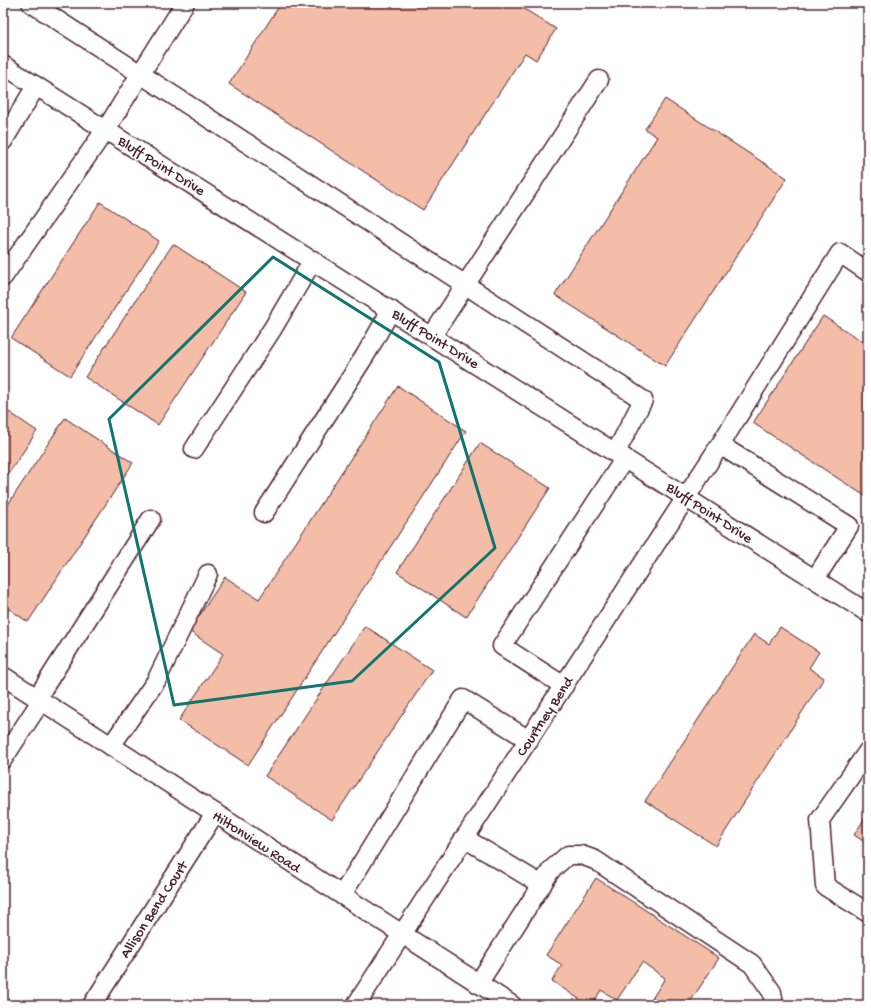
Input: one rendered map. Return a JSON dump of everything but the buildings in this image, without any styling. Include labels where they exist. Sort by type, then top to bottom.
[{"type":"street","points":[[31,3],[643,400],[620,455],[502,646],[564,686]]},
{"type":"street","points":[[3,277],[106,129],[185,3]]},
{"type":"street","name":"Bluff Point Drive","points":[[3,65],[868,613]]},
{"type":"street","points":[[432,336],[600,80]]},
{"type":"street","points":[[3,141],[36,86]]},
{"type":"street","name":"Courtney Bend","points":[[356,1005],[720,445],[840,253],[868,272]]},
{"type":"street","points":[[194,449],[273,328],[313,260]]},
{"type":"street","points":[[264,513],[366,354],[391,310]]},
{"type":"street","points":[[720,445],[849,526],[815,579]]},
{"type":"street","points":[[3,759],[151,519]]},
{"type":"street","points":[[111,746],[156,681],[208,574]]},
{"type":"street","name":"Hiltonview Road","points":[[3,676],[512,1005]]},
{"type":"street","points":[[342,896],[463,699],[529,740]]},
{"type":"street","points":[[868,751],[820,820],[825,886],[865,911],[868,910]]},
{"type":"street","name":"Allison Bend Court","points":[[92,1005],[215,813]]},
{"type":"street","points":[[464,838],[542,885]]},
{"type":"street","points":[[478,984],[551,870],[568,855],[581,855],[595,860],[752,964],[772,992],[774,1005]]},
{"type":"highlighted area","points":[[273,257],[439,362],[495,548],[352,681],[174,705],[109,419]]}]
